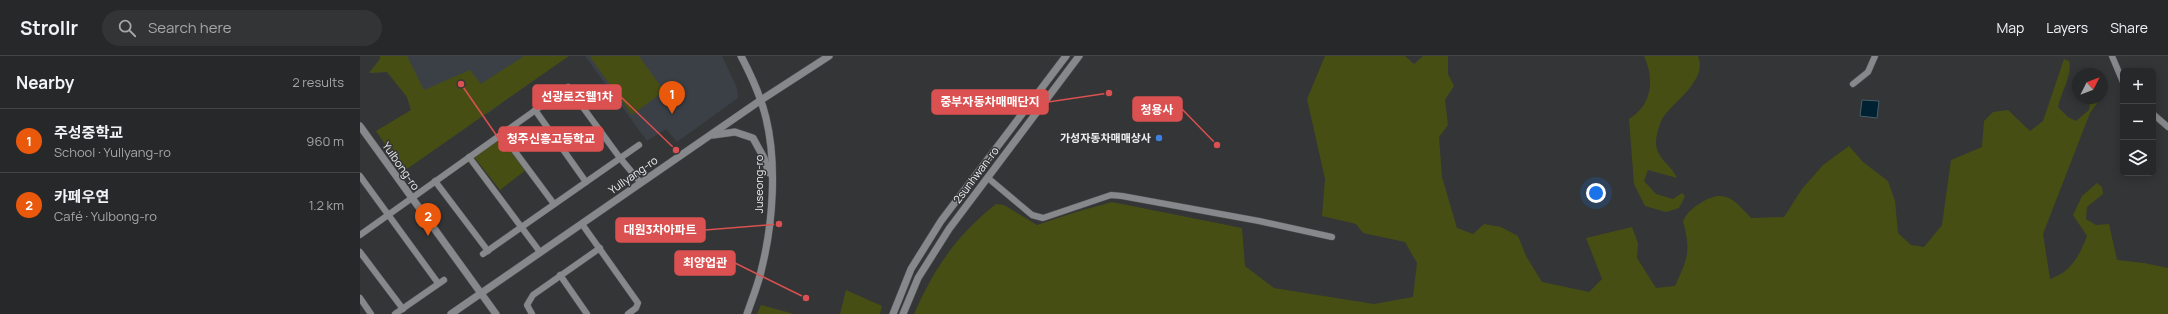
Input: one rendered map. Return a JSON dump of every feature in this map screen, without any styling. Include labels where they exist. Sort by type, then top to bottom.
[{"type":"street","name":"Juseong-ro","points":[[741,56],[761,100],[766,119],[771,158],[769,236],[760,276],[747,314]]},
{"type":"street","name":"Yullyang-ro","points":[[451,314],[761,100],[829,56]]},
{"type":"street","name":"2sunhwan-ro","points":[[893,314],[910,269],[941,221],[1066,56]]},
{"type":"street","name":"2sunhwan-ro","points":[[903,314],[912,290],[927,262],[948,229],[1079,56]]},
{"type":"street","points":[[1853,84],[1868,72],[1875,56]]},
{"type":"street","points":[[2112,56],[2120,75]]},
{"type":"street","points":[[360,235],[568,87],[641,184]]},
{"type":"street","points":[[535,110],[586,182]]},
{"type":"street","points":[[2156,117],[2168,127]]},
{"type":"street","name":"Yulbong-ro","points":[[360,126],[496,314]]},
{"type":"street","points":[[711,135],[735,132],[753,138],[764,158],[771,182]]},
{"type":"street","points":[[502,134],[554,204]]},
{"type":"street","points":[[434,181],[485,252],[639,144]]},
{"type":"street","points":[[469,157],[540,252]]},
{"type":"street","points":[[360,176],[388,215],[441,282],[395,314]]},
{"type":"street","points":[[988,178],[1032,215],[1043,218],[1111,195],[1259,221],[1332,237]]},
{"type":"street","points":[[582,224],[638,303],[636,308],[628,314]]},
{"type":"street","points":[[530,311],[528,301],[533,295],[600,248]]},
{"type":"street","points":[[360,252],[403,309]]},
{"type":"street","points":[[560,275],[588,314]]},
{"type":"street","points":[[360,298],[371,314]]},
{"type":"shaded area","points":[[380,56],[561,56],[489,113],[482,115],[411,111],[407,97],[387,72],[369,73],[380,59]]},
{"type":"shaded area","points":[[585,56],[722,56],[737,88],[738,98],[677,142],[666,129],[647,141]]},
{"type":"green space","points":[[380,56],[407,56],[424,90],[470,70],[481,84],[524,56],[569,56],[404,171],[376,131],[411,110],[407,97],[387,72],[369,73],[380,59]]},
{"type":"green space","points":[[639,56],[664,91],[632,115],[590,57]]},
{"type":"green space","points":[[1325,56],[1405,56],[1414,64],[1423,56],[1448,56],[1448,74],[1454,86],[1445,100],[1448,125],[1439,137],[1442,177],[1457,228],[1473,234],[1484,224],[1501,227],[1518,236],[1526,256],[1542,282],[1589,292],[1602,279],[1586,238],[1632,227],[1638,243],[1637,258],[1656,288],[1675,286],[1687,254],[1687,240],[1683,221],[1693,208],[1710,198],[1724,196],[1730,198],[1740,206],[1751,218],[1784,217],[1802,189],[1823,165],[1849,146],[1863,162],[1888,181],[1895,201],[1898,233],[1911,245],[1924,247],[1942,225],[1951,160],[1982,147],[1984,121],[1993,112],[2008,110],[2030,131],[2043,121],[2064,59],[2069,61],[2070,66],[2058,107],[2068,117],[2076,121],[2089,110],[2090,104],[2097,104],[2090,113],[2043,234],[2050,279],[2064,272],[2074,262],[2081,250],[2087,236],[2073,215],[2082,196],[2097,183],[2102,187],[2103,194],[2087,207],[2086,219],[2096,225],[2109,224],[2117,260],[2144,263],[2168,268],[2168,314],[914,314],[930,281],[948,253],[969,228],[996,204],[1004,205],[1037,225],[1112,202],[1242,228],[1245,266],[1274,288],[1374,304],[1413,297],[1417,263],[1405,242],[1363,233],[1356,224],[1322,216],[1325,179],[1307,99]]},
{"type":"green space","points":[[1644,56],[1698,56],[1700,65],[1699,73],[1695,81],[1663,118],[1657,136],[1656,142],[1658,153],[1677,178],[1648,170],[1644,181],[1656,194],[1673,199],[1682,193],[1685,196],[1679,208],[1666,212],[1645,206],[1634,184],[1629,119],[1643,107],[1649,91],[1650,74]]},
{"type":"green space","points":[[500,138],[526,170],[500,190],[474,157]]},
{"type":"green space","points":[[846,290],[882,306],[880,314],[840,314]]},
{"type":"green space","points":[[761,305],[794,314],[757,314]]},
{"type":"water","points":[[1862,100],[1879,101],[1877,118],[1860,116]]},
{"type":"place","name":"청주신흥고등학교","points":[[461,84]]},
{"type":"place","name":"중부자동차매매단지","points":[[1109,93]]},
{"type":"place","name":"주성중학교","points":[[672,114]]},
{"type":"place","name":"가성자동차매매상사","points":[[1159,138]]},
{"type":"place","name":"청용사","points":[[1217,145]]},
{"type":"place","name":"선광로즈웰1차","points":[[676,150]]},
{"type":"place","name":"대원3차아파트","points":[[779,224]]},
{"type":"place","name":"카페우연","points":[[428,236]]},
{"type":"place","name":"최양업관","points":[[806,298]]}]
